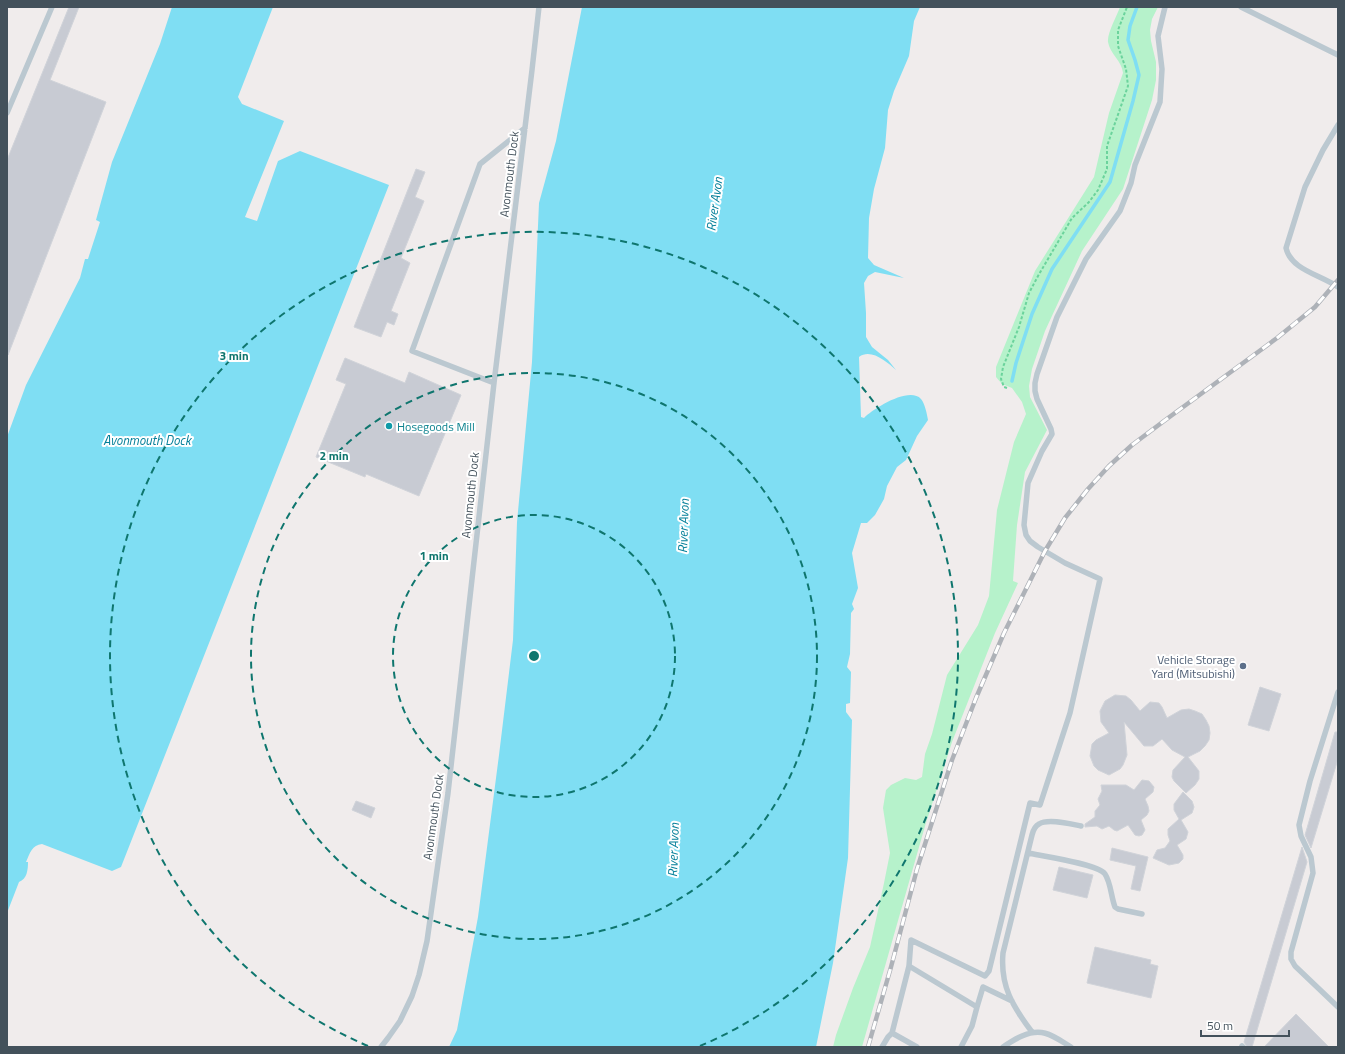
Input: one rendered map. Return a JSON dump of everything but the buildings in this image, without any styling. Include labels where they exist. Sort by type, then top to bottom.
[{"type":"lane","points":[[7,113],[52,7]]},
{"type":"lane","name":"Avonmouth Dock","points":[[381,1047],[392,1033],[408,1006],[419,975],[427,941],[448,793],[494,383],[539,7]]},
{"type":"lane","points":[[882,1047],[892,1033],[909,966],[911,940],[985,976],[989,971],[1030,803],[1040,805],[1070,713],[1100,579],[1065,563],[1038,547],[1030,541],[1026,535],[1024,525],[1028,483],[1042,451],[1052,434],[1037,399],[1035,383],[1057,317],[1086,259],[1120,211],[1131,183],[1135,165],[1160,102],[1162,69],[1158,36],[1165,7]]},
{"type":"lane","points":[[1241,7],[1338,55]]},
{"type":"lane","points":[[1338,125],[1323,150],[1305,187],[1286,248],[1288,255],[1296,264],[1338,287]]},
{"type":"lane","points":[[494,383],[412,351],[480,164],[525,128]]},
{"type":"lane","points":[[1338,692],[1310,781],[1299,825],[1300,836],[1311,857],[1313,874],[1290,952],[1291,959],[1295,966],[1338,1007]]},
{"type":"lane","points":[[1032,1032],[1016,1010],[1003,977],[1003,953],[1032,835],[1036,827],[1039,824],[1050,821],[1081,826]]},
{"type":"lane","points":[[1028,853],[1060,859],[1100,870],[1106,876],[1115,907],[1142,914]]},
{"type":"lane","points":[[909,966],[977,1007]]},
{"type":"lane","points":[[961,1047],[972,1026],[983,987],[1012,1001]]},
{"type":"lane","points":[[1003,1047],[1032,1032],[1040,1032],[1050,1035],[1071,1047]]},
{"type":"lane","points":[[892,1033],[917,1047]]},
{"type":"path","points":[[1007,388],[1004,387],[1001,379],[1003,367],[1019,327],[1029,293],[1072,218],[1089,202],[1098,190],[1108,169],[1107,146],[1128,86],[1126,69],[1118,46],[1118,30],[1127,7]]},
{"type":"green space","points":[[1120,7],[1158,7],[1152,19],[1150,30],[1156,62],[1156,80],[1152,100],[1123,189],[1082,251],[1045,331],[1032,369],[1029,386],[1030,397],[1047,430],[1025,472],[1017,525],[1013,581],[1018,583],[995,633],[952,742],[925,826],[862,1047],[833,1047],[853,988],[870,947],[884,883],[890,853],[883,808],[886,790],[891,785],[905,778],[916,780],[922,777],[925,754],[932,734],[947,675],[978,625],[989,596],[997,510],[1014,442],[1026,414],[1022,402],[1012,388],[1002,384],[996,377],[996,367],[1035,271],[1094,177],[1109,113],[1123,73],[1121,65],[1111,50],[1108,42],[1111,29]]},
{"type":"water","name":"Avonmouth Dock","points":[[172,7],[273,7],[238,97],[242,104],[284,121],[245,217],[257,221],[278,161],[300,151],[389,185],[121,867],[112,871],[42,844],[36,846],[32,850],[26,862],[28,862],[28,868],[26,874],[24,879],[19,882],[7,913],[7,437],[26,385],[80,278],[85,259],[88,259],[100,222],[96,220],[112,162],[160,44]]},
{"type":"water","name":"River Avon","points":[[582,7],[920,7],[914,21],[909,56],[894,91],[888,110],[885,148],[874,189],[869,218],[868,258],[874,265],[904,278],[875,272],[868,276],[864,283],[866,337],[872,347],[888,360],[896,370],[884,360],[874,355],[869,354],[859,357],[861,417],[864,418],[875,409],[891,400],[908,395],[921,399],[925,406],[928,420],[917,436],[906,460],[897,467],[887,486],[884,499],[875,515],[867,523],[861,523],[852,553],[858,588],[852,604],[854,609],[851,613],[850,654],[847,667],[851,672],[850,703],[846,704],[846,712],[852,720],[848,858],[833,963],[816,1047],[449,1047],[457,1030],[478,917],[513,640],[517,522],[532,362],[539,203],[556,141]]},
{"type":"waterway","points":[[1012,381],[1016,363],[1032,314],[1052,269],[1110,182],[1139,75],[1128,40],[1130,26],[1137,7]]},
{"type":"railway","points":[[868,1047],[917,869],[952,760],[976,698],[1004,633],[1045,551],[1065,518],[1109,466],[1132,445],[1277,338],[1315,307],[1338,280]]},
{"type":"place","name":"Hosegoods Mill","points":[[389,426]]},
{"type":"place","name":"Vehicle Storage Yard (Mitsubishi)","points":[[1243,666]]}]
